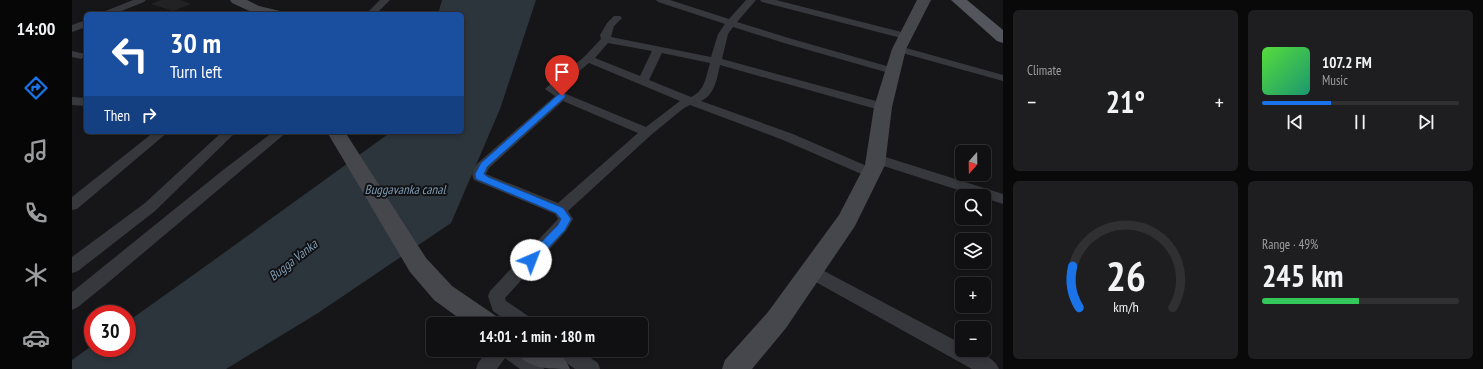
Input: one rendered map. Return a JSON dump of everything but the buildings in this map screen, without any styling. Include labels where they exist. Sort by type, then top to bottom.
[{"type":"main road","points":[[238,0],[256,10],[267,12]]},
{"type":"main road","points":[[254,0],[266,6],[271,12]]},
{"type":"main road","points":[[735,369],[777,320],[847,220],[874,166],[883,107],[893,71],[902,42],[924,0]]},
{"type":"main road","points":[[958,0],[1003,38]]},
{"type":"main road","points":[[968,0],[1003,30]]},
{"type":"main road","points":[[337,134],[418,265],[444,293],[477,317]]},
{"type":"main road","points":[[539,357],[557,369]]},
{"type":"street","points":[[111,12],[141,0]]},
{"type":"street","points":[[373,12],[385,0]]},
{"type":"street","points":[[661,0],[731,23],[893,71]]},
{"type":"street","points":[[560,210],[647,132],[680,105],[700,97],[708,89],[723,34],[751,0]]},
{"type":"street","points":[[765,0],[902,42],[1003,78]]},
{"type":"street","points":[[617,18],[610,25],[605,35],[606,39],[588,59],[551,89],[562,96],[647,132]]},
{"type":"street","points":[[72,29],[84,24]]},
{"type":"street","points":[[606,39],[715,61],[883,107]]},
{"type":"street","points":[[643,81],[658,50]]},
{"type":"street","points":[[588,59],[725,115],[788,137],[874,166],[1003,199]]},
{"type":"street","points":[[515,317],[499,306],[496,296],[561,228],[566,219],[560,210],[479,177],[479,174],[484,165],[562,96]]},
{"type":"street","points":[[72,101],[84,102]]},
{"type":"street","points":[[72,204],[160,134]]},
{"type":"street","points":[[72,266],[150,207],[228,134]]},
{"type":"street","points":[[72,302],[114,270],[237,164],[278,134]]},
{"type":"street","points":[[811,271],[990,369]]},
{"type":"street","points":[[485,369],[494,357]]},
{"type":"street","points":[[519,357],[535,369]]},
{"type":"street","points":[[574,357],[591,369]]},
{"type":"shaded area","points":[[161,0],[181,0],[191,4],[173,11],[151,4]]},
{"type":"water","name":"Buggavanka canal","points":[[442,0],[536,0],[500,109],[451,223],[318,313],[226,369],[72,369],[72,360],[84,351],[84,357],[136,357],[136,316],[388,134],[464,134],[464,12],[439,12]]},
{"type":"route","points":[[531,260],[561,228],[566,219],[560,210],[479,177],[479,174],[480,169],[484,165],[562,96]]},
{"type":"water label","name":"Bugga Vanka","points":[[293,260]]}]
